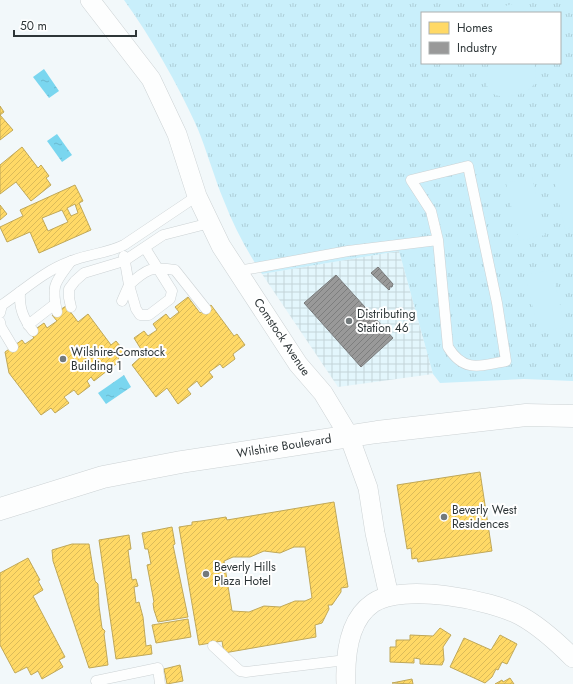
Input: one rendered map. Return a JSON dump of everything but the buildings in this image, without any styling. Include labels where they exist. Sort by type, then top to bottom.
[{"type":"main road","name":"Wilshire Boulevard","points":[[0,509],[103,477],[182,462],[349,436],[526,416],[573,416]]},
{"type":"street","name":"Comstock Avenue","points":[[90,0],[151,79],[177,134],[197,196],[221,246],[298,364],[322,393],[349,436],[368,488],[375,533],[389,596]]},
{"type":"street","points":[[346,684],[347,648],[353,629],[362,615],[373,603],[389,596],[436,594],[461,597],[501,607],[537,626],[554,639],[573,658]]},
{"type":"lane","points":[[468,166],[497,303],[506,361],[478,366],[467,365],[454,357],[448,347],[438,240],[430,211],[411,180],[468,166]]},
{"type":"lane","points":[[0,313],[2,306],[51,269],[71,261],[112,251],[124,245],[197,196]]},
{"type":"lane","points":[[71,307],[68,298],[69,289],[84,273],[124,261],[163,236],[210,223]]},
{"type":"lane","points":[[238,271],[348,251],[438,240]]},
{"type":"lane","points":[[124,245],[124,261],[129,285],[136,309],[140,316],[149,316],[170,299],[172,291],[146,248]]},
{"type":"lane","points":[[71,261],[84,273]]},
{"type":"lane","points":[[20,292],[20,305],[24,318],[30,328],[56,308],[53,296],[55,283],[71,261]]},
{"type":"lane","points":[[122,301],[129,285],[143,272],[157,267],[175,270],[206,309]]},
{"type":"lane","points":[[0,322],[1,327],[12,347]]},
{"type":"lane","points":[[212,646],[240,671],[251,673],[346,660]]},
{"type":"lane","points":[[96,681],[158,668],[160,684]]},
{"type":"shaded area","points":[[399,251],[433,374],[338,387],[262,274]]},
{"type":"green space","points":[[124,0],[573,0],[573,381],[524,379],[440,383],[433,374],[399,251],[262,274],[246,248],[232,220],[220,192],[197,127],[164,62]]},
{"type":"green space","points":[[513,4],[522,6],[526,12],[501,12],[504,6]]},
{"type":"green space","points":[[492,64],[534,64],[536,76],[532,87],[527,91],[521,94],[501,96],[495,95],[486,85],[487,74]]},
{"type":"green space","points":[[573,166],[573,227],[565,229],[552,171]]},
{"type":"green space","points":[[532,177],[545,235],[519,241],[506,183]]},
{"type":"green space","points":[[552,270],[565,327],[539,333],[525,275]]},
{"type":"water","points":[[44,69],[59,91],[49,98],[33,77]]},
{"type":"water","points":[[57,134],[72,155],[62,162],[47,141]]},
{"type":"water","points":[[124,375],[131,387],[106,404],[98,393]]},
{"type":"place","name":"Distributing Station 46","points":[[349,321]]},
{"type":"place","name":"Wilshire-Comstock Building 1","points":[[63,359]]},
{"type":"place","name":"Beverly West Residences","points":[[444,517]]},
{"type":"place","name":"Beverly Hills Plaza Hotel","points":[[206,574]]}]
